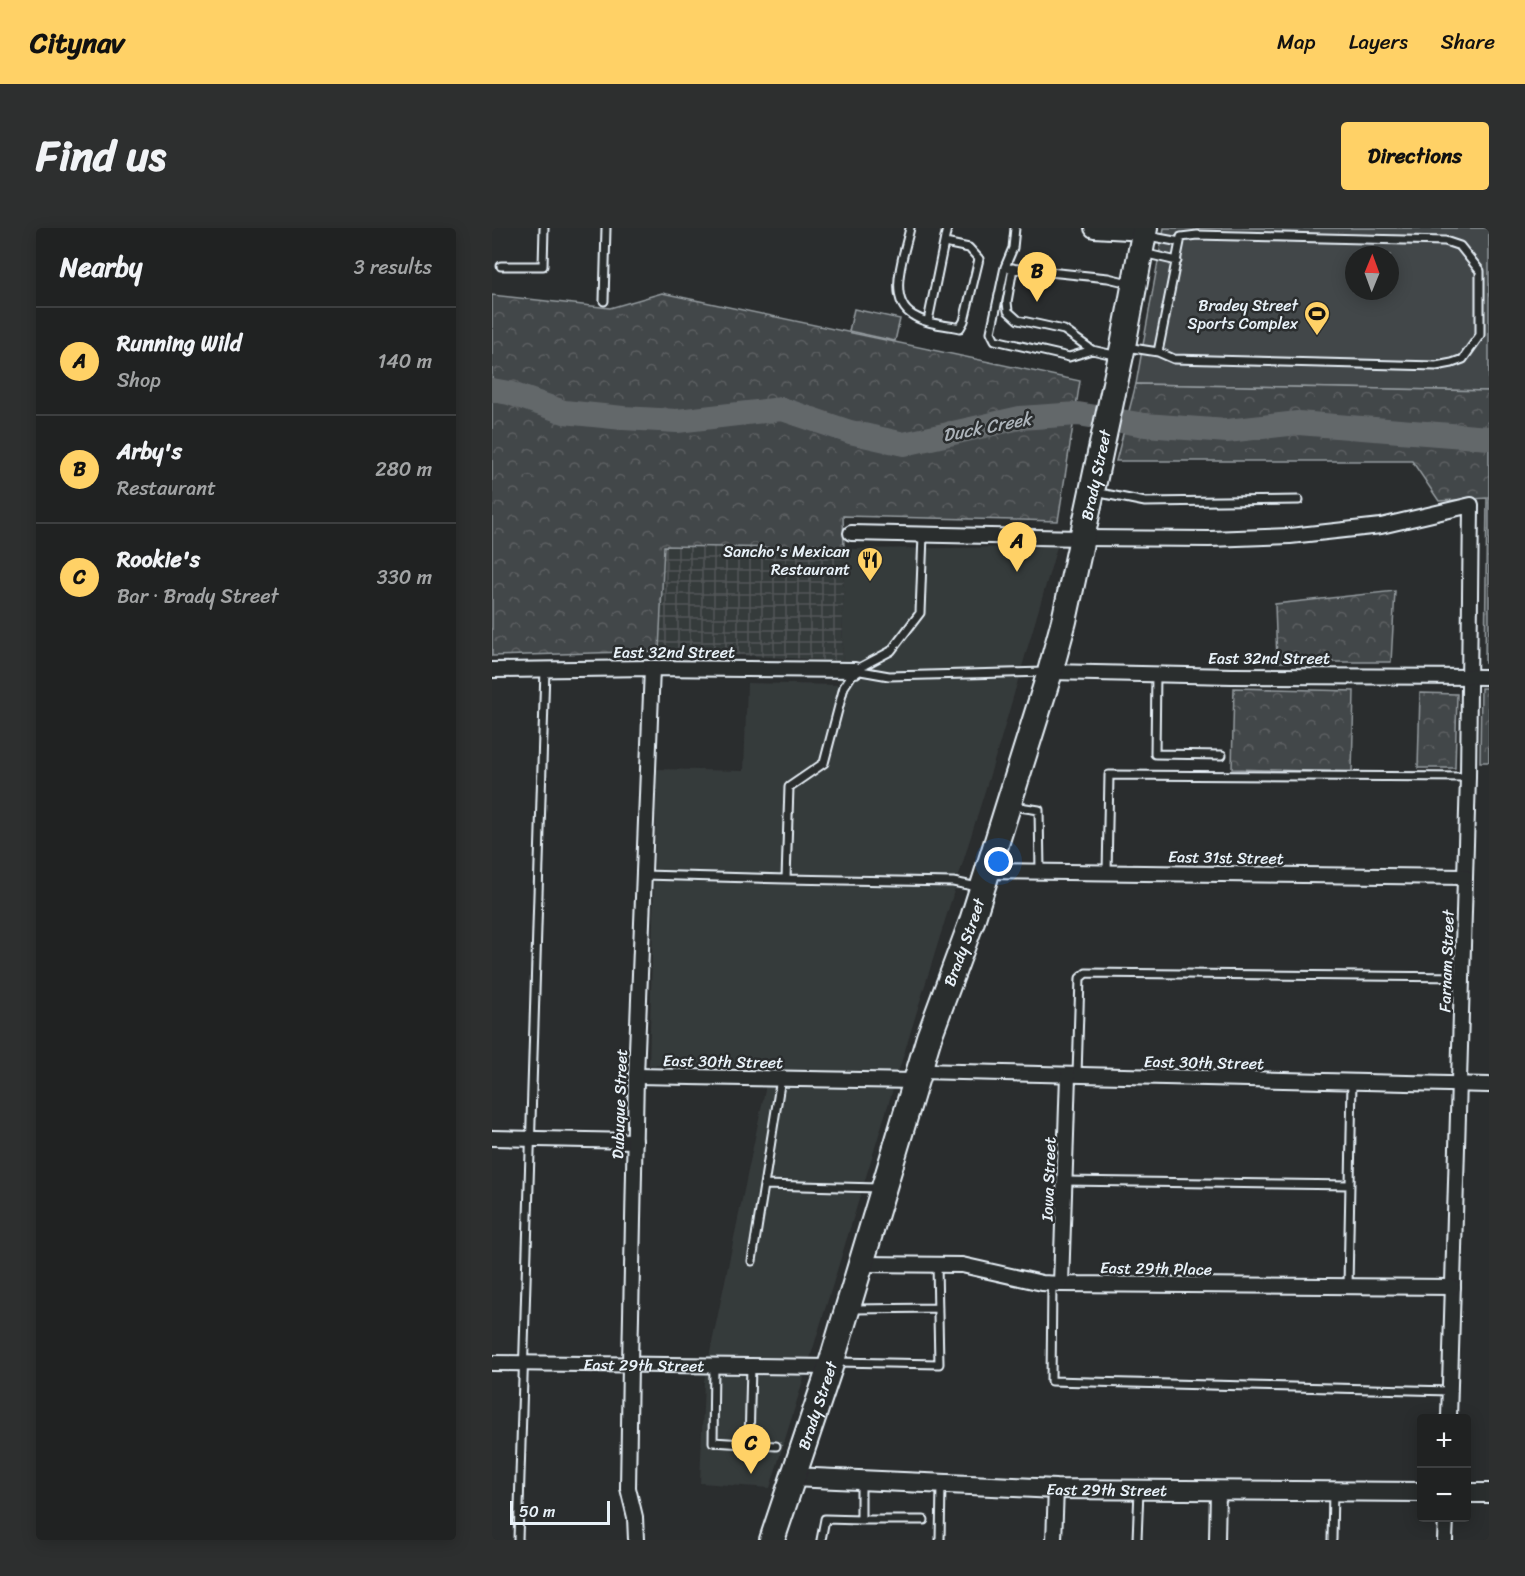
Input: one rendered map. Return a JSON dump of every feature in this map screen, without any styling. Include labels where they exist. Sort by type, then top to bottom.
[{"type":"highway","name":"Brady Street","points":[[772,1540],[848,1309],[918,1076],[1050,672],[1082,538],[1144,237]]},
{"type":"street","points":[[1094,228],[1144,237]]},
{"type":"street","name":"Farnam Street","points":[[1082,538],[1290,536],[1381,526],[1471,505],[1466,877],[1449,1414]]},
{"type":"street","points":[[851,533],[1082,538]]},
{"type":"street","name":"East 32nd Street","points":[[492,670],[652,668],[855,670]]},
{"type":"street","name":"Dubuque Street","points":[[636,1540],[635,1517],[628,1488],[630,1364],[636,1076],[652,668]]},
{"type":"street","name":"East 32nd Street","points":[[1050,672],[1489,676]]},
{"type":"street","name":"East 31st Street","points":[[984,879],[1040,871],[1466,877]]},
{"type":"street","name":"East 30th Street","points":[[636,1076],[781,1078],[1072,1075],[1489,1085]]},
{"type":"street","name":"Iowa Street","points":[[1057,1283],[1072,1075]]},
{"type":"street","points":[[492,1138],[635,1141]]},
{"type":"street","name":"East 29th Place","points":[[861,1264],[962,1266],[1057,1283],[1453,1287]]},
{"type":"street","name":"East 29th Street","points":[[492,1363],[830,1365]]},
{"type":"street","name":"East 29th Street","points":[[792,1477],[1056,1489],[1417,1492]]},
{"type":"street","points":[[1054,1540],[1056,1489]]},
{"type":"street","points":[[1217,1540],[1218,1491]]},
{"type":"street","points":[[1471,1493],[1489,1493]]},
{"type":"street","points":[[1445,1540],[1446,1522]]},
{"type":"lane","points":[[501,266],[543,266],[544,228]]},
{"type":"lane","points":[[604,301],[606,228]]},
{"type":"lane","points":[[910,228],[897,286],[899,300],[912,316],[960,328],[964,321],[979,259],[969,248],[945,243]]},
{"type":"lane","points":[[928,321],[947,228]]},
{"type":"lane","points":[[1015,228],[1009,268],[991,332],[995,340],[1069,357],[1092,350],[1158,351],[1174,359],[1436,366],[1452,363],[1463,359],[1480,335],[1480,271],[1460,246],[1445,240],[1246,232],[1182,237],[1158,351]]},
{"type":"lane","points":[[1144,237],[1180,242]]},
{"type":"lane","points":[[1144,237],[1177,261]]},
{"type":"lane","points":[[1009,268],[1135,284]]},
{"type":"lane","points":[[1009,268],[1008,311],[1018,320],[1064,330],[1092,350]]},
{"type":"lane","points":[[1094,481],[1145,502],[1299,500]]},
{"type":"lane","points":[[786,879],[789,787],[824,763],[844,687],[855,670],[891,651],[920,613],[923,535]]},
{"type":"lane","points":[[518,1540],[545,669]]},
{"type":"lane","points":[[855,670],[890,676],[1050,672]]},
{"type":"lane","points":[[1156,674],[1155,754],[1222,754]]},
{"type":"lane","points":[[1107,872],[1109,775],[1468,777]]},
{"type":"lane","points":[[1008,805],[1040,810],[1040,871]]},
{"type":"lane","points":[[644,875],[952,882],[984,879]]},
{"type":"lane","points":[[1072,1075],[1080,978],[1086,973],[1462,977]]},
{"type":"lane","points":[[752,1261],[781,1078]]},
{"type":"lane","points":[[1348,1286],[1352,1082]]},
{"type":"lane","points":[[1065,1181],[1350,1185]]},
{"type":"lane","points":[[764,1185],[884,1189]]},
{"type":"lane","points":[[830,1365],[939,1364],[937,1265]]},
{"type":"lane","points":[[1057,1283],[1051,1381],[1450,1391]]},
{"type":"lane","points":[[848,1309],[938,1308]]},
{"type":"lane","points":[[714,1366],[713,1442],[776,1446]]},
{"type":"lane","points":[[748,1444],[751,1366]]},
{"type":"lane","points":[[861,1480],[861,1520]]},
{"type":"lane","points":[[940,1540],[941,1483]]},
{"type":"lane","points":[[1137,1540],[1139,1490]]},
{"type":"lane","points":[[1332,1540],[1333,1491]]},
{"type":"lane","points":[[821,1540],[825,1519],[924,1520]]},
{"type":"shaded area","points":[[664,546],[844,549],[842,661],[659,651]]},
{"type":"shaded area","points":[[1057,547],[1000,742],[770,1488],[700,1483],[704,1381],[765,1090],[764,1068],[649,1065],[657,769],[744,771],[747,683],[839,685],[842,661],[844,549]]},
{"type":"green space","name":"Bradey Street Sports Complex","points":[[1164,228],[1489,228],[1489,391],[1136,384]]},
{"type":"green space","points":[[662,293],[1080,381],[1058,521],[843,516],[844,549],[664,546],[659,651],[492,656],[492,295],[610,308]]},
{"type":"green space","points":[[854,309],[900,319],[895,341],[849,331]]},
{"type":"green space","points":[[1136,384],[1489,391],[1489,663],[1485,663],[1487,498],[1439,501],[1412,461],[1116,461]]},
{"type":"green space","points":[[1395,591],[1391,662],[1277,662],[1275,604]]},
{"type":"green space","points":[[1234,688],[1354,691],[1352,772],[1232,769]]},
{"type":"green space","points":[[1481,688],[1489,688],[1489,762],[1480,762]]},
{"type":"green space","points":[[1420,693],[1457,694],[1455,768],[1418,768]]},
{"type":"waterway","name":"Duck Creek","points":[[492,390],[509,393],[564,412],[623,418],[677,421],[782,409],[850,432],[904,444],[1020,418],[1078,414],[1145,425],[1227,431],[1298,423],[1489,438]]},
{"type":"place","name":"Arby's","points":[[1037,302]]},
{"type":"place","name":"Bradey Street Sports Complex","points":[[1317,337]]},
{"type":"place","name":"Running Wild","points":[[1017,572]]},
{"type":"place","name":"Sancho's Mexican Restaurant","points":[[870,583]]},
{"type":"place","name":"Rookie's","points":[[751,1474]]}]
